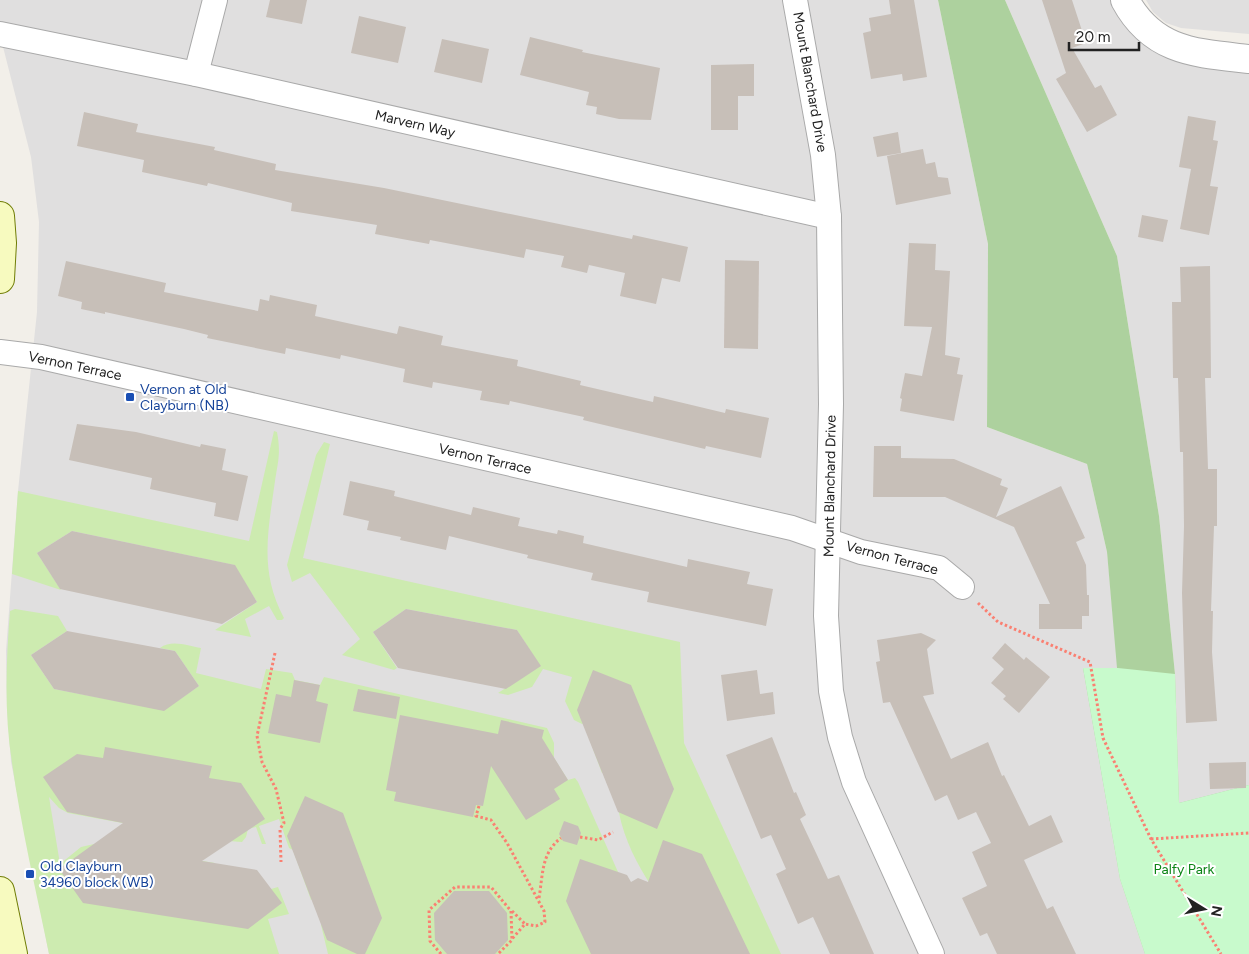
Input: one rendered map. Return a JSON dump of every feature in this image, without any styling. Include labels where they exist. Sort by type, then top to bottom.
[{"type":"main road","points":[[0,216],[2,244],[0,279]]},
{"type":"main road","points":[[0,892],[13,954]]},
{"type":"street","points":[[196,74],[214,0]]},
{"type":"street","name":"Mount Blanchard Drive","points":[[796,0],[823,156],[830,217],[832,404],[826,616],[831,691],[840,737],[854,782],[932,954]]},
{"type":"street","points":[[1125,0],[1134,16],[1150,33],[1171,45],[1191,52],[1249,59]]},
{"type":"street","name":"Marvern Way","points":[[0,34],[196,74],[830,217]]},
{"type":"street","name":"Vernon Terrace","points":[[0,352],[41,357],[792,528],[862,552],[939,568],[962,587]]},
{"type":"path","points":[[962,587],[998,622],[1090,662],[1103,738],[1151,839],[1221,954]]},
{"type":"path","points":[[275,653],[257,736],[262,762],[276,789],[284,823],[280,829],[281,862]]},
{"type":"path","points":[[441,954],[430,941],[429,910],[455,887],[491,887],[511,911],[525,924],[536,926],[544,922],[544,911],[539,898],[491,820],[476,816],[479,806]]},
{"type":"path","points":[[580,837],[598,840],[612,832]]},
{"type":"path","points":[[1151,839],[1249,833]]},
{"type":"path","points":[[539,898],[542,869],[551,846],[561,838]]},
{"type":"path","points":[[511,911],[512,940]]},
{"type":"path","points":[[498,954],[525,924]]},
{"type":"shaded area","points":[[0,0],[938,0],[988,244],[987,427],[1087,464],[1107,552],[1118,668],[1084,668],[1120,879],[1145,954],[49,954],[11,762],[7,707],[6,651],[18,491],[37,312],[39,222],[31,157],[0,35]]},
{"type":"shaded area","points":[[1005,0],[1111,0],[1125,26],[1146,46],[1173,60],[1203,68],[1249,73],[1249,785],[1179,804],[1175,674],[1159,516],[1117,256]]},
{"type":"shaded area","points":[[1146,0],[1249,0],[1249,34],[1181,28],[1166,23],[1153,12]]},
{"type":"green space","points":[[938,0],[1005,0],[1117,256],[1159,516],[1175,674],[1179,803],[1249,785],[1249,954],[1145,954],[1120,879],[1083,668],[1117,668],[1107,552],[1087,464],[987,427],[988,244]]},
{"type":"green space","points":[[274,431],[277,432],[279,451],[268,534],[268,567],[276,601],[284,618],[277,620],[269,606],[245,619],[251,637],[215,630],[257,602],[234,565],[72,531],[37,553],[61,590],[12,574],[18,491],[249,541]]},
{"type":"green space","points":[[324,442],[330,444],[303,558],[680,642],[684,743],[781,954],[701,954],[652,887],[632,852],[624,833],[619,813],[617,767],[602,773],[593,749],[595,718],[582,724],[574,720],[565,701],[572,677],[543,669],[532,687],[508,695],[498,693],[540,666],[517,630],[406,609],[373,632],[397,668],[394,670],[342,655],[360,639],[310,573],[292,582],[287,565],[316,455]]},
{"type":"green space","points":[[15,609],[58,616],[67,631],[31,655],[54,689],[164,710],[199,686],[175,651],[160,648],[170,644],[180,644],[201,648],[196,673],[261,689],[266,669],[292,673],[295,680],[320,685],[324,677],[547,728],[554,743],[554,758],[568,780],[575,778],[578,782],[618,872],[610,903],[643,954],[328,954],[321,925],[335,919],[326,895],[311,900],[293,850],[289,848],[279,819],[259,826],[266,844],[262,844],[256,827],[248,829],[246,837],[242,842],[215,840],[68,813],[59,808],[49,797],[60,864],[81,847],[94,844],[215,863],[213,878],[271,889],[278,887],[289,914],[268,919],[279,954],[49,954],[24,835],[9,744],[6,687],[10,611]]},
{"type":"green space","name":"Palfy Park","points":[[1083,668],[1118,668],[1175,674],[1179,803],[1249,785],[1249,954],[1145,954],[1120,879]]},
{"type":"building","points":[[270,0],[307,0],[302,24],[266,17]]},
{"type":"building","points":[[889,0],[914,0],[927,77],[903,81],[902,74],[871,79],[863,33],[871,31],[869,18],[891,14]]},
{"type":"building","points":[[1042,0],[1072,0],[1086,43],[1072,48],[1095,88],[1101,85],[1117,115],[1087,132],[1056,79],[1066,73]]},
{"type":"building","points":[[359,16],[406,27],[398,63],[351,53]]},
{"type":"building","points":[[530,37],[583,50],[582,52],[660,68],[651,120],[619,119],[596,114],[597,107],[586,105],[589,92],[520,75]]},
{"type":"building","points":[[442,39],[489,49],[482,83],[434,72]]},
{"type":"building","points":[[754,64],[754,96],[738,96],[738,130],[711,130],[711,65]]},
{"type":"building","points":[[84,112],[138,124],[136,132],[215,147],[214,150],[276,164],[275,170],[384,188],[632,239],[633,235],[688,247],[680,282],[662,278],[656,304],[620,296],[625,273],[589,265],[587,273],[561,267],[564,256],[526,249],[524,258],[430,240],[429,244],[375,234],[377,225],[291,211],[292,203],[208,183],[207,186],[142,172],[144,160],[77,146]]},
{"type":"building","points":[[1188,116],[1216,121],[1213,140],[1218,141],[1210,186],[1218,187],[1209,235],[1180,229],[1191,169],[1179,167]]},
{"type":"building","points":[[898,132],[901,153],[877,157],[873,137]]},
{"type":"building","points":[[923,149],[926,164],[935,162],[938,177],[948,178],[951,194],[896,205],[887,156]]},
{"type":"building","points":[[1142,215],[1168,220],[1163,242],[1138,237]]},
{"type":"building","points":[[909,243],[936,244],[935,270],[950,271],[945,355],[960,358],[957,374],[963,375],[954,421],[900,411],[902,399],[900,398],[905,373],[922,376],[932,327],[904,326]]},
{"type":"building","points":[[725,260],[759,261],[758,349],[724,348]]},
{"type":"building","points":[[66,261],[166,283],[164,292],[258,311],[260,299],[269,301],[270,295],[317,305],[315,316],[397,334],[399,326],[443,336],[441,345],[518,360],[517,366],[581,381],[580,385],[653,402],[654,396],[725,413],[726,409],[769,418],[761,458],[706,446],[705,449],[583,420],[584,417],[510,401],[509,405],[480,400],[482,391],[433,382],[432,388],[403,382],[405,369],[341,355],[340,359],[286,348],[285,354],[207,338],[208,335],[184,329],[105,312],[105,314],[81,309],[82,302],[58,296]]},
{"type":"building","points":[[1210,266],[1211,378],[1205,378],[1208,469],[1217,469],[1217,526],[1214,526],[1211,611],[1213,611],[1212,652],[1217,721],[1186,723],[1182,593],[1184,526],[1183,452],[1180,452],[1178,378],[1173,378],[1172,302],[1181,302],[1180,267]]},
{"type":"building","points":[[77,424],[136,432],[200,447],[201,444],[226,449],[222,470],[248,476],[238,521],[214,516],[216,503],[150,489],[152,478],[69,460]]},
{"type":"building","points":[[874,446],[901,446],[901,458],[954,459],[1002,479],[1000,485],[1008,488],[996,517],[1061,486],[1085,538],[1076,542],[1086,565],[1087,595],[1089,595],[1089,616],[1082,616],[1082,629],[1039,629],[1039,604],[1050,604],[1014,527],[945,497],[873,497]]},
{"type":"building","points":[[350,481],[395,491],[394,496],[471,515],[473,507],[520,518],[518,526],[557,534],[558,530],[584,536],[583,543],[687,567],[688,559],[750,572],[747,584],[773,589],[766,626],[647,602],[649,592],[591,580],[593,573],[527,558],[528,555],[449,536],[446,550],[400,540],[401,537],[367,530],[369,521],[343,515]]},
{"type":"building","points":[[72,531],[235,565],[257,602],[222,624],[60,589],[37,553]]},
{"type":"building","points":[[406,609],[517,630],[541,666],[506,689],[398,668],[373,632]]},
{"type":"building","points":[[67,631],[175,651],[199,686],[164,711],[54,689],[31,655]]},
{"type":"building","points":[[921,633],[936,640],[927,649],[934,694],[923,696],[951,759],[988,742],[1002,776],[1004,775],[1029,826],[1051,815],[1063,842],[1024,860],[1047,909],[1053,906],[1076,954],[997,954],[987,933],[980,936],[962,898],[987,886],[972,852],[991,843],[976,812],[958,820],[947,795],[935,801],[890,702],[883,703],[876,662],[880,661],[877,640]]},
{"type":"building","points":[[1005,643],[1024,660],[1026,657],[1050,677],[1019,713],[1003,699],[1006,696],[991,683],[1004,669],[992,658]]},
{"type":"building","points":[[593,670],[631,685],[674,789],[657,829],[618,812],[577,710]]},
{"type":"building","points":[[757,670],[760,694],[773,692],[775,714],[727,721],[721,675]]},
{"type":"building","points":[[294,680],[320,685],[316,701],[328,704],[320,743],[268,733],[276,694],[291,697]]},
{"type":"building","points":[[358,689],[400,697],[396,719],[353,711]]},
{"type":"building","points":[[400,715],[498,734],[501,720],[544,730],[542,738],[568,780],[554,789],[560,799],[526,820],[491,766],[483,806],[476,805],[473,817],[394,801],[396,792],[386,790]]},
{"type":"building","points":[[772,737],[794,793],[796,792],[806,815],[800,819],[828,879],[839,875],[874,954],[830,954],[813,917],[798,924],[776,874],[786,869],[771,835],[761,839],[726,755]]},
{"type":"building","points":[[105,747],[212,766],[209,778],[241,783],[265,819],[202,861],[257,870],[282,903],[248,929],[83,903],[59,869],[123,823],[67,812],[43,777],[77,754],[103,758]]},
{"type":"building","points":[[1246,762],[1246,788],[1210,789],[1209,763]]},
{"type":"building","points":[[305,796],[343,813],[382,918],[365,954],[357,954],[327,940],[287,836]]},
{"type":"building","points":[[564,821],[578,826],[581,833],[577,845],[563,841],[559,834]]},
{"type":"building","points":[[663,840],[702,854],[750,954],[591,954],[566,901],[580,859],[627,875],[631,882],[638,878],[648,882]]},
{"type":"building","points":[[454,891],[489,891],[507,913],[508,940],[495,954],[447,954],[435,940],[434,913]]},
{"type":"place","name":"Vernon at Old Clayburn (NB)","points":[[130,397]]},
{"type":"place","name":"Old Clayburn 34960 block (WB)","points":[[30,874]]}]
